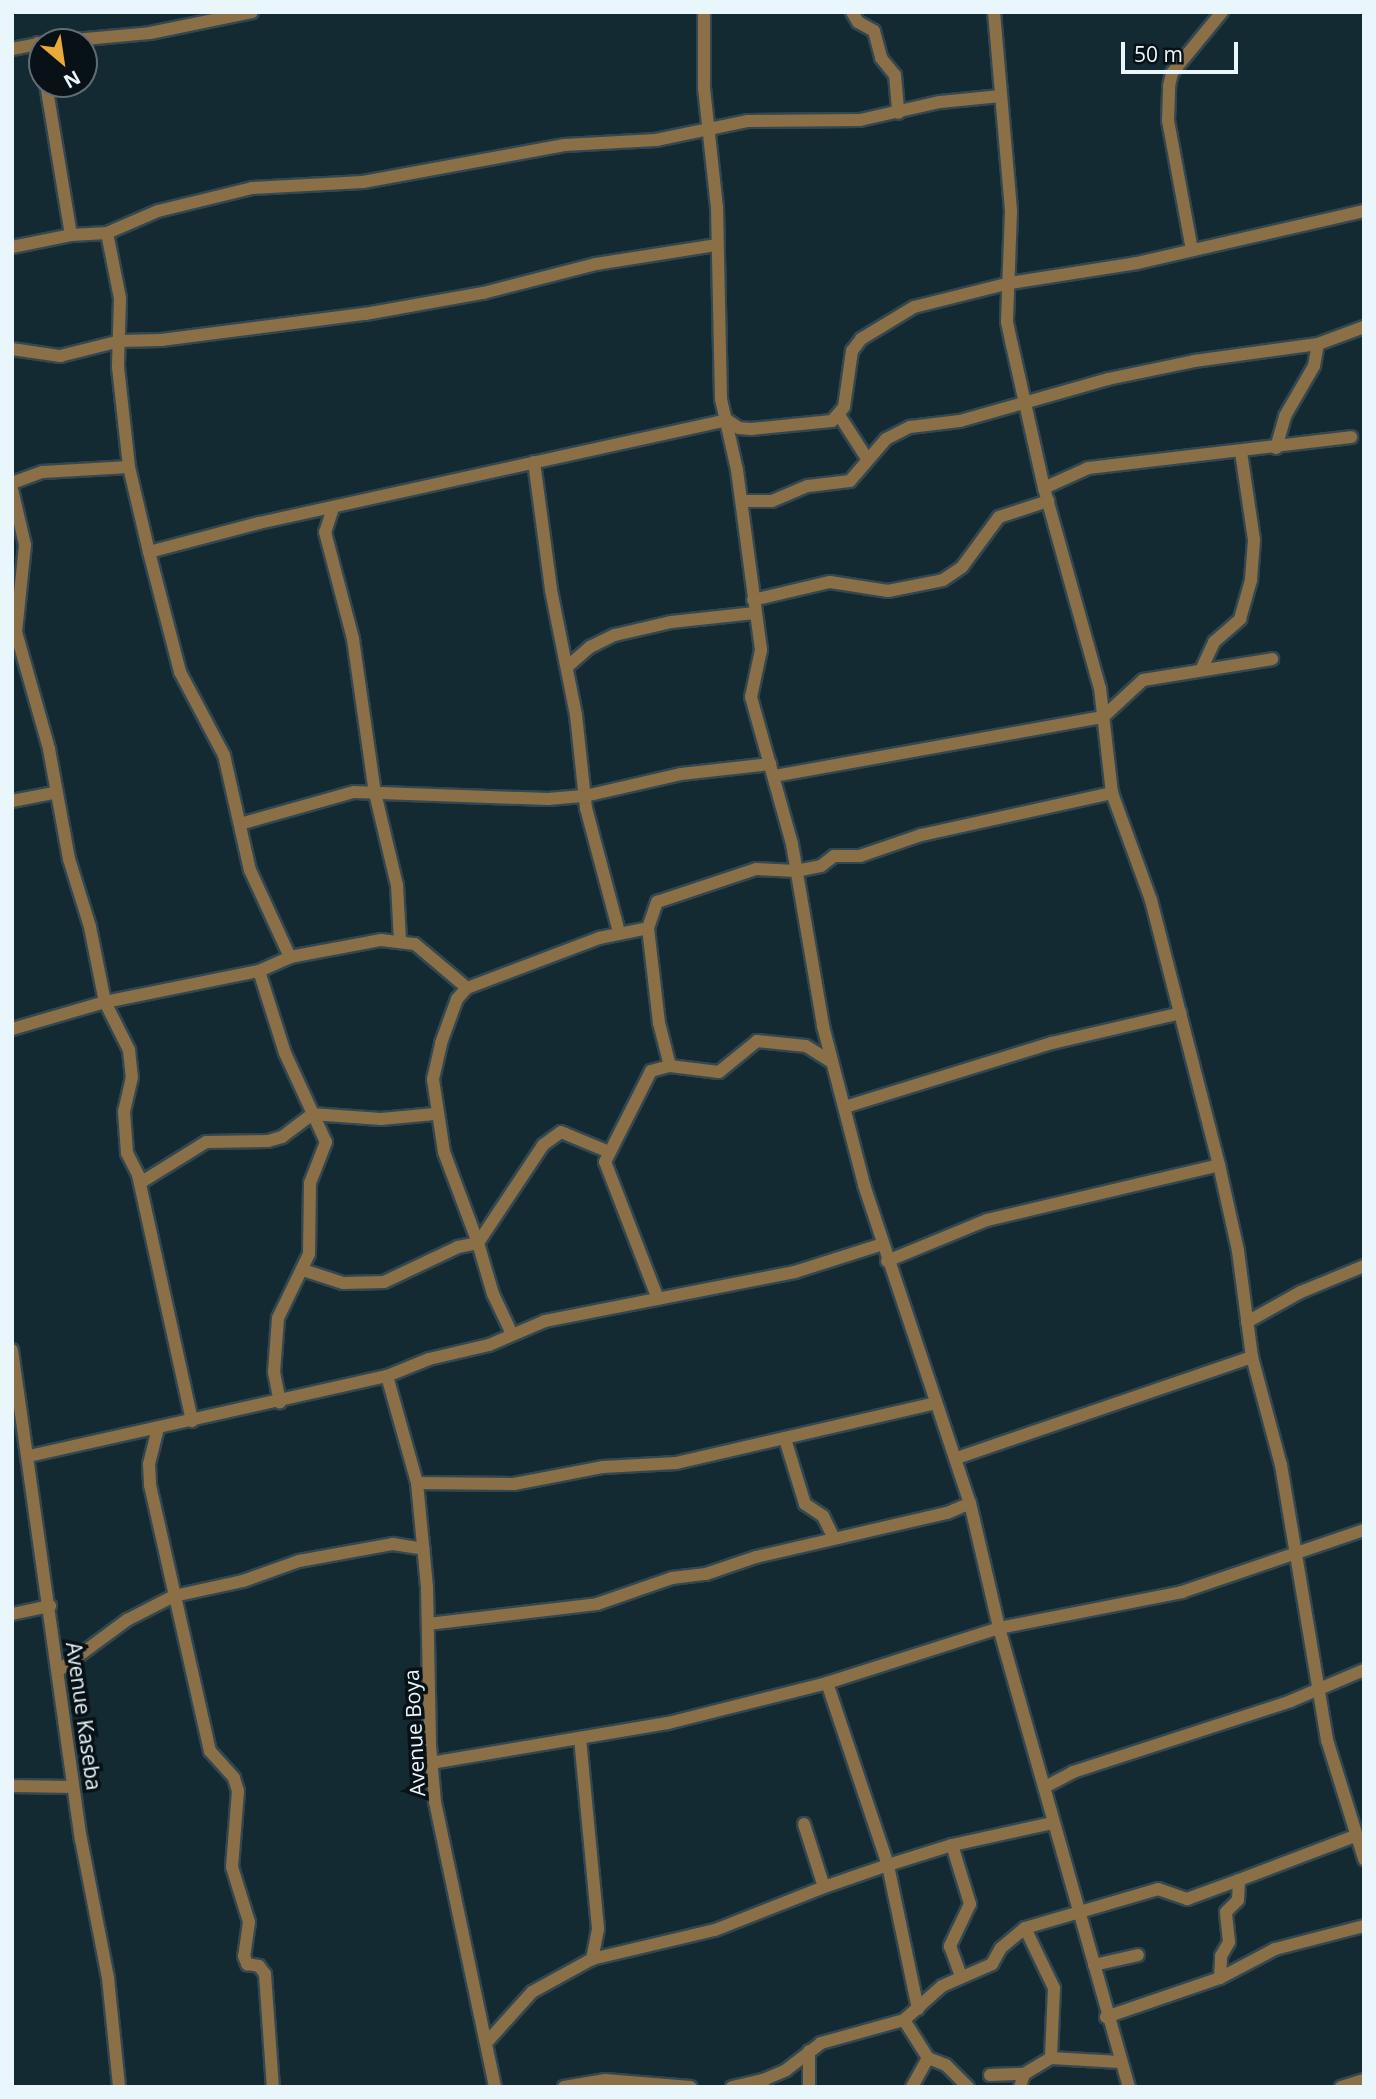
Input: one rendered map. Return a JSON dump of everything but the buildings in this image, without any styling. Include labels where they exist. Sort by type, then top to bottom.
[{"type":"street","points":[[98,38],[150,33],[252,12]]},
{"type":"street","points":[[704,12],[707,130],[714,167],[721,399],[742,501],[761,650],[751,697],[796,871],[823,1026],[832,1062],[887,1261],[935,1404],[957,1458],[999,1628],[1045,1787],[1052,1823],[1082,1913],[1106,2017],[1129,2087]]},
{"type":"street","points":[[852,12],[858,22],[874,31],[881,58],[895,75],[899,88],[898,113]]},
{"type":"street","points":[[993,12],[1011,211],[1007,322],[1046,494],[1100,688],[1112,793],[1150,900],[1219,1165],[1252,1357],[1281,1465],[1317,1690],[1349,1816],[1364,1859]]},
{"type":"street","points":[[1192,250],[1168,120],[1169,86],[1172,73],[1222,12]]},
{"type":"street","points":[[12,247],[71,234],[107,233],[158,212],[240,190],[363,182],[565,145],[656,140],[748,121],[837,123],[898,113],[940,102],[1001,96]]},
{"type":"street","points":[[48,98],[71,234]]},
{"type":"street","points":[[866,457],[839,415],[852,351],[862,338],[914,307],[1010,283],[1192,250],[1364,211]]},
{"type":"street","points":[[107,233],[120,298],[118,367],[129,467],[149,552],[180,672],[224,755],[256,886],[290,957]]},
{"type":"street","points":[[12,349],[61,356],[120,341],[161,340],[405,308],[513,287],[596,264],[716,244]]},
{"type":"street","points":[[742,501],[759,503],[808,486],[850,481],[866,457],[897,431],[960,421],[1025,401],[1194,361],[1318,344],[1364,327]]},
{"type":"street","points":[[1276,448],[1285,416],[1314,366],[1318,344]]},
{"type":"street","points":[[149,552],[727,420],[738,428],[765,429],[807,426],[839,415]]},
{"type":"street","points":[[567,667],[590,647],[615,635],[754,606],[830,582],[888,591],[943,580],[962,567],[999,517],[1046,494],[1088,468],[1276,448],[1351,437]]},
{"type":"street","points":[[1202,668],[1214,642],[1240,619],[1251,580],[1254,540],[1241,452]]},
{"type":"street","points":[[534,462],[549,577],[567,667],[585,796],[619,932]]},
{"type":"street","points":[[12,483],[43,472],[129,467]]},
{"type":"street","points":[[12,489],[26,545],[14,632],[49,749],[54,793],[105,1002],[129,1050],[132,1077],[124,1111],[127,1153],[139,1183],[192,1421]]},
{"type":"street","points":[[333,508],[325,532],[353,639],[375,793],[397,884],[400,940]]},
{"type":"street","points":[[240,824],[339,795],[375,793],[585,796],[681,774],[772,770],[1103,718],[1143,680],[1202,668],[1272,659]]},
{"type":"street","points":[[12,801],[54,793]]},
{"type":"street","points":[[670,1066],[659,1023],[648,928],[651,910],[666,897],[756,869],[796,871],[821,866],[834,856],[860,856],[921,835],[1112,793]]},
{"type":"street","points":[[512,1334],[492,1294],[435,1114],[432,1079],[440,1043],[457,999],[467,988],[619,932],[648,928]]},
{"type":"street","points":[[12,1029],[105,1002],[259,971],[290,957],[400,940],[426,951],[445,973],[467,988]]},
{"type":"street","points":[[259,971],[285,1054],[326,1142],[310,1183],[309,1254],[278,1318],[274,1372],[280,1402]]},
{"type":"street","points":[[845,1107],[1052,1043],[1181,1013]]},
{"type":"street","points":[[806,1046],[823,1026]]},
{"type":"street","points":[[658,1299],[606,1168],[609,1152],[651,1071],[670,1066],[719,1072],[757,1041],[806,1046],[832,1062]]},
{"type":"street","points":[[139,1183],[206,1142],[268,1141],[282,1137],[312,1114],[381,1119],[435,1114]]},
{"type":"street","points":[[303,1270],[343,1283],[384,1282],[458,1247],[478,1243],[543,1146],[561,1132],[609,1152]]},
{"type":"street","points":[[887,1261],[987,1220],[1219,1165]]},
{"type":"street","points":[[29,1456],[387,1377],[545,1321],[658,1299],[690,1289],[795,1272],[883,1244]]},
{"type":"street","points":[[1247,1322],[1301,1292],[1364,1266]]},
{"type":"street","name":"Avenue Kaseba","points":[[12,1350],[16,1408],[29,1456],[33,1512],[50,1606],[74,1787],[98,1911],[118,2087]]},
{"type":"street","points":[[957,1458],[1252,1357]]},
{"type":"street","name":"Avenue Boya","points":[[387,1377],[417,1483],[424,1549],[431,1763],[435,1802],[495,2087]]},
{"type":"street","points":[[417,1483],[514,1483],[603,1467],[676,1463],[935,1404]]},
{"type":"street","points":[[158,1428],[149,1464],[150,1485],[210,1751],[234,1778],[238,1791],[232,1867],[249,1922],[244,1956],[247,1964],[259,1966],[265,1974],[273,2087]]},
{"type":"street","points":[[785,1439],[805,1504],[823,1516],[834,1539]]},
{"type":"street","points":[[428,1624],[597,1604],[660,1581],[706,1574],[756,1557],[947,1513],[970,1503]]},
{"type":"street","points":[[431,1763],[668,1723],[827,1683],[999,1628],[1182,1592],[1364,1530]]},
{"type":"street","points":[[58,1671],[127,1620],[174,1597],[312,1559],[393,1544],[424,1549]]},
{"type":"street","points":[[12,1614],[50,1606]]},
{"type":"street","points":[[1045,1787],[1109,1759],[1317,1690],[1364,1670]]},
{"type":"street","points":[[827,1683],[888,1865],[918,2009]]},
{"type":"street","points":[[580,1738],[598,1929],[592,1959]]},
{"type":"street","points":[[12,1786],[74,1787]]},
{"type":"street","points":[[1349,1816],[1364,1812]]},
{"type":"street","points":[[487,2042],[532,1992],[592,1959],[707,1932],[888,1865],[952,1845],[1052,1823]]},
{"type":"street","points":[[804,1824],[824,1888]]},
{"type":"street","points":[[732,2087],[763,2083],[830,2040],[904,2020],[918,2009],[927,1996],[961,1976],[992,1964],[1001,1948],[1025,1927],[1082,1913],[1158,1889],[1187,1899],[1355,1836]]},
{"type":"street","points":[[952,1845],[970,1904],[950,1946],[961,1976]]},
{"type":"street","points":[[1220,1978],[1222,1956],[1229,1942],[1226,1912],[1238,1900],[1239,1880]]},
{"type":"street","points":[[1106,2017],[1220,1978],[1275,1949],[1364,1926]]},
{"type":"street","points":[[1025,1927],[1054,1988],[1051,2058]]},
{"type":"street","points":[[1094,1965],[1138,1955]]},
{"type":"street","points":[[904,2020],[928,2058],[946,2065],[968,2087]]},
{"type":"street","points":[[809,2051],[809,2087]]},
{"type":"street","points":[[912,2087],[928,2058]]},
{"type":"street","points":[[990,2075],[1022,2080],[1051,2058],[1119,2062]]},
{"type":"street","points":[[564,2087],[605,2080],[691,2087]]},
{"type":"street","points":[[1341,2087],[1364,2080]]}]
